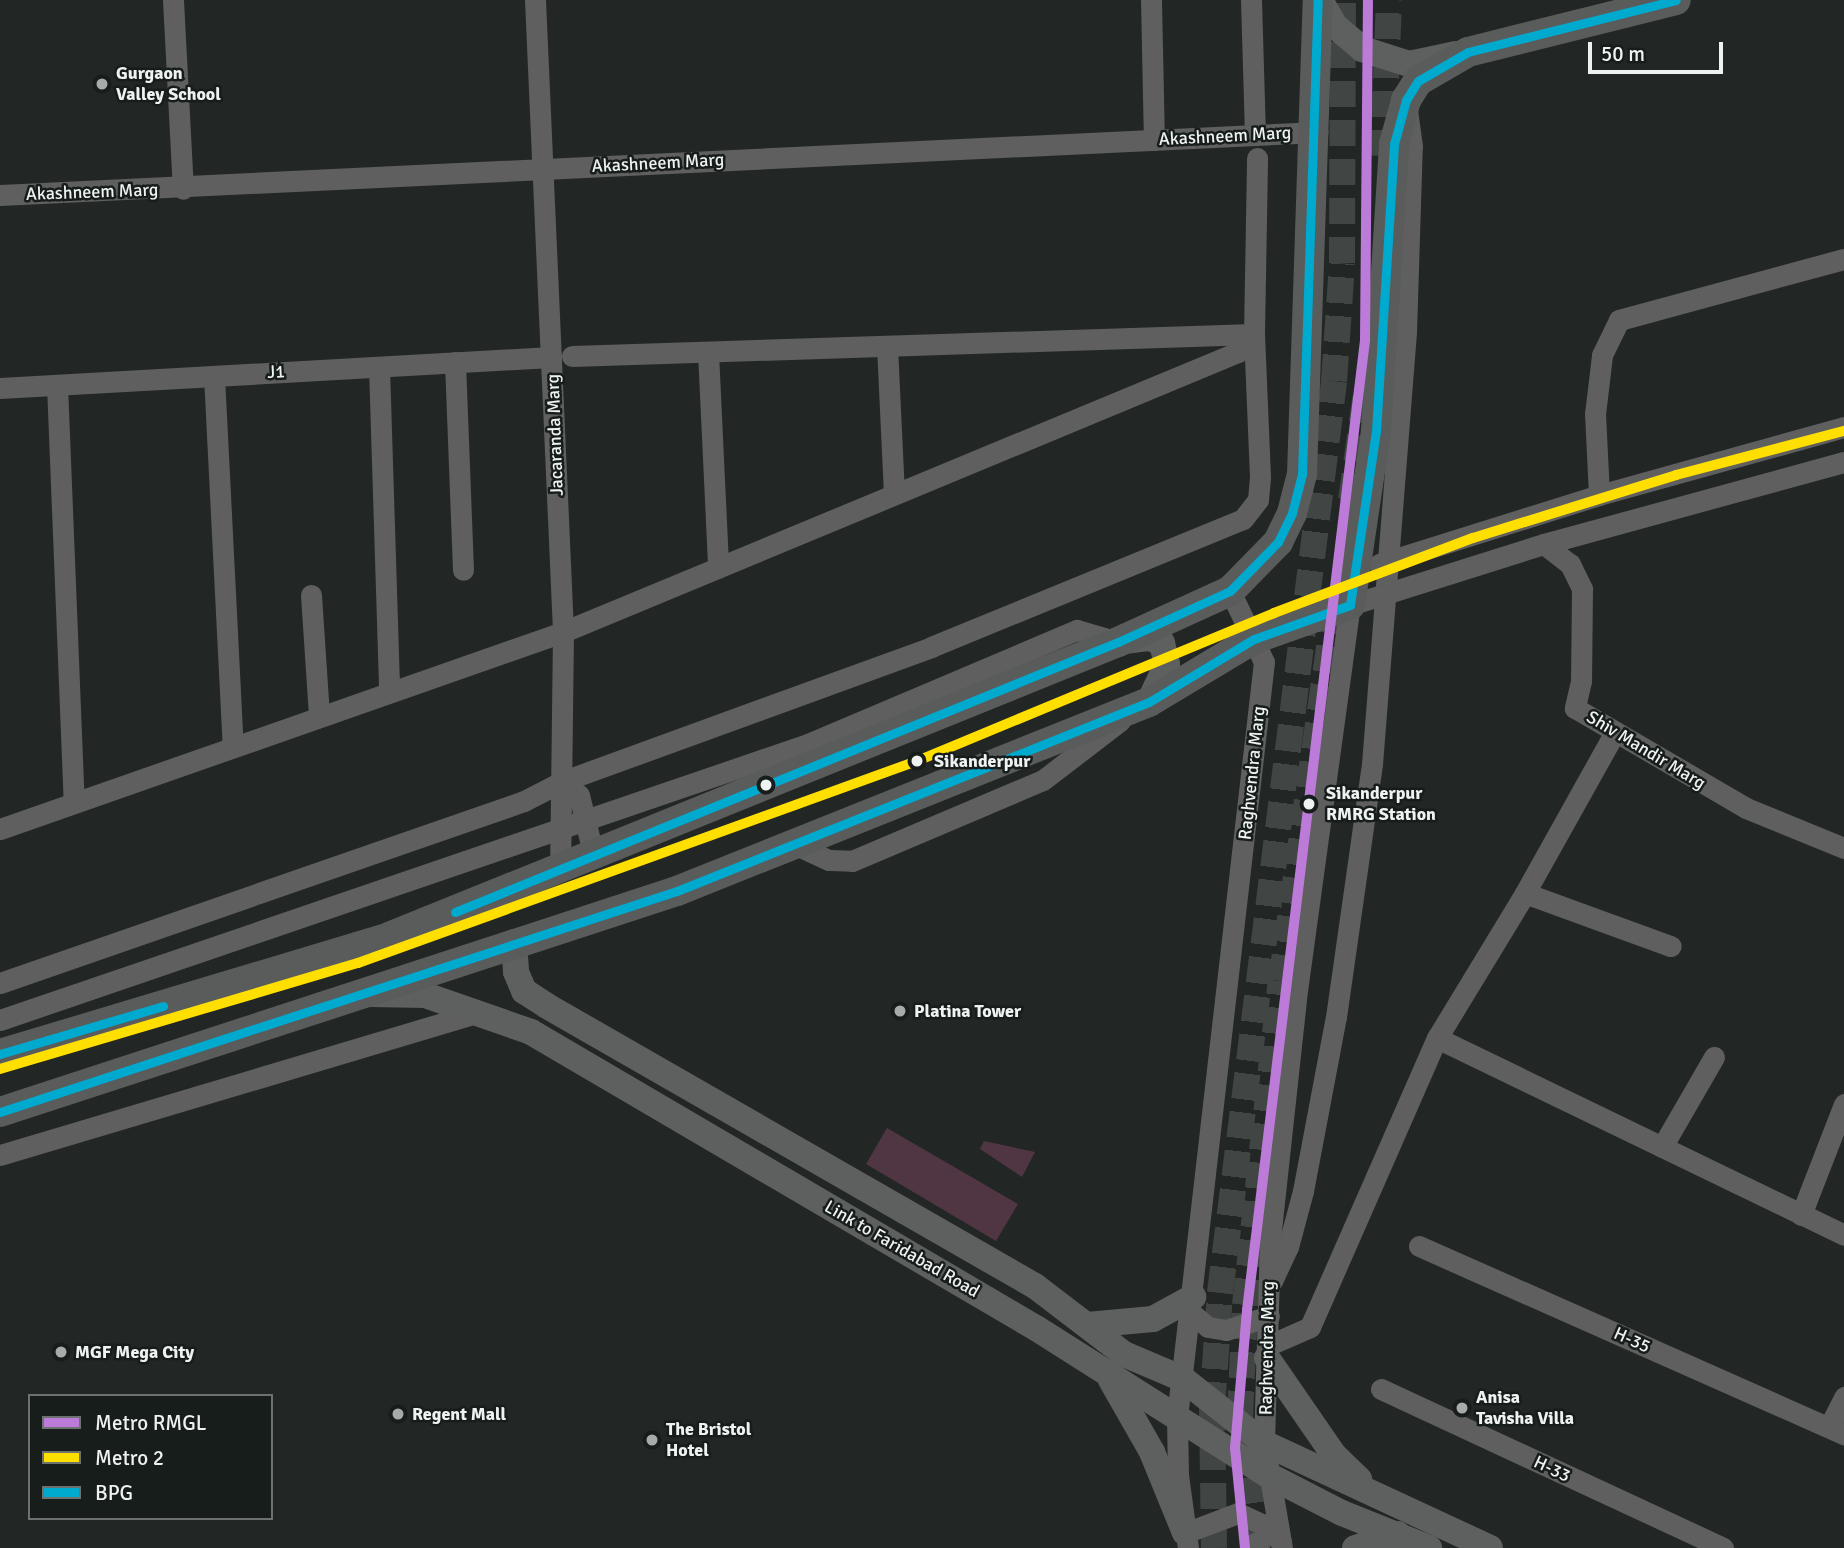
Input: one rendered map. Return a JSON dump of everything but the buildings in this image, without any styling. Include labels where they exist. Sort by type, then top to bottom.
[{"type":"highway","points":[[0,1054],[389,937],[560,871],[1118,642],[1230,591],[1278,542],[1292,513],[1303,474],[1317,132],[1319,0]]},
{"type":"highway","points":[[0,1112],[677,891],[1144,704],[1254,639],[1350,605],[1376,431],[1394,144],[1406,100],[1418,81],[1468,52],[1676,0]]},
{"type":"main road","points":[[1319,0],[1335,26],[1362,49],[1409,64],[1468,52]]},
{"type":"main road","points":[[1118,642],[1150,638],[1163,643],[1167,664],[1144,704]]},
{"type":"main road","name":"Link to Faridabad Road","points":[[514,943],[516,972],[524,991],[547,1006],[1035,1286],[1124,1354],[1183,1379],[1264,1443],[1377,1498],[1490,1548]]},
{"type":"main road","name":"Link to Faridabad Road","points":[[360,993],[425,995],[542,1038],[1036,1328],[1111,1379],[1268,1475],[1342,1513],[1429,1548]]},
{"type":"main road","points":[[1087,1325],[1153,1319],[1191,1304]]},
{"type":"main road","points":[[1267,1352],[1334,1455],[1377,1498]]},
{"type":"main road","points":[[1111,1379],[1152,1452],[1186,1540]]},
{"type":"main road","points":[[1355,1548],[1398,1534]]},
{"type":"street","points":[[173,0],[183,188]]},
{"type":"street","name":"Jacaranda Marg","points":[[535,0],[544,168],[562,356],[560,871]]},
{"type":"street","points":[[1151,0],[1154,140]]},
{"type":"street","points":[[1251,0],[1255,134]]},
{"type":"street","points":[[1268,1289],[1288,1247],[1303,1191],[1336,1017],[1372,764],[1389,561],[1411,209],[1412,146],[1406,100]]},
{"type":"street","name":"Akashneem Marg","points":[[0,195],[1317,132]]},
{"type":"street","points":[[0,983],[523,801],[561,782],[928,649],[1242,519],[1258,500],[1260,477],[1254,334],[1257,158]]},
{"type":"street","points":[[1598,495],[1595,414],[1601,366],[1619,320],[1844,259]]},
{"type":"street","points":[[0,829],[563,632],[1238,352],[1254,334]]},
{"type":"street","name":"J1","points":[[0,388],[562,356],[1254,334]]},
{"type":"street","points":[[887,346],[894,494]]},
{"type":"street","points":[[708,352],[718,568]]},
{"type":"street","points":[[454,362],[463,570]]},
{"type":"street","points":[[379,367],[388,692]]},
{"type":"street","points":[[214,376],[233,746]]},
{"type":"street","points":[[57,384],[74,801]]},
{"type":"street","points":[[1356,570],[1598,495],[1844,427]]},
{"type":"street","points":[[1350,605],[1544,544],[1844,462]]},
{"type":"street","points":[[1532,516],[1544,544]]},
{"type":"street","name":"Shiv Mandir Marg","points":[[1544,544],[1570,564],[1582,589],[1581,681],[1575,708],[1746,808],[1842,842]]},
{"type":"street","name":"Raghvendra Marg","points":[[1177,1417],[1264,662],[1230,591]]},
{"type":"street","points":[[311,595],[319,716]]},
{"type":"street","name":"Raghvendra Marg","points":[[1269,1546],[1268,1475],[1264,1443],[1268,1289],[1296,998],[1350,605]]},
{"type":"street","points":[[0,1020],[559,826],[808,744],[1077,630],[1118,642]]},
{"type":"street","points":[[1267,1352],[1310,1327],[1437,1038],[1525,893],[1615,732]]},
{"type":"street","points":[[561,782],[579,795],[594,857]]},
{"type":"street","points":[[1525,893],[1671,946]]},
{"type":"street","points":[[0,1155],[477,1013]]},
{"type":"street","points":[[1437,1038],[1844,1235]]},
{"type":"street","points":[[1662,1147],[1714,1058]]},
{"type":"street","points":[[1801,1215],[1844,1104]]},
{"type":"street","name":"H-35","points":[[1419,1246],[1837,1431]]},
{"type":"street","points":[[1191,1304],[1208,1327],[1226,1330],[1269,1316]]},
{"type":"street","name":"H-33","points":[[1381,1389],[1723,1548]]},
{"type":"street","points":[[1837,1431],[1844,1397]]},
{"type":"street","points":[[1177,1417],[1186,1540],[1238,1513],[1262,1524],[1269,1546]]},
{"type":"shaded area","points":[[887,1128],[1018,1204],[996,1241],[866,1164]]},
{"type":"shaded area","points":[[984,1141],[1035,1152],[1022,1177],[980,1149]]},
{"type":"tunnel","points":[[1214,1548],[1212,1408],[1220,1293],[1334,381],[1342,263],[1343,0]]},
{"type":"tunnel","points":[[1383,156],[1389,0]]},
{"type":"tunnel","points":[[1351,500],[1366,393]]},
{"type":"tunnel","points":[[1256,1542],[1240,1417],[1245,1305],[1281,981],[1337,594]]},
{"type":"metro line","name":"RMGL","points":[[1245,1548],[1235,1448],[1247,1310],[1365,340],[1368,0]]},
{"type":"metro line","name":"2","points":[[0,1069],[358,963],[917,761],[1274,613],[1473,538],[1676,475],[1844,431]]},
{"type":"transit line","name":"BPG","points":[[455,912],[1118,642],[1230,591],[1278,542],[1292,513],[1302,474],[1318,0]]},
{"type":"transit line","name":"BPG","points":[[0,1112],[677,891],[1149,702],[1254,639],[1350,605],[1376,431],[1394,144],[1406,100],[1418,81],[1468,52],[1676,0]]},
{"type":"transit line","name":"BPG","points":[[0,1054],[163,1006]]},
{"type":"place","name":"Gurgaon Valley School","points":[[102,84]]},
{"type":"place","name":"Sikanderpur","points":[[917,761]]},
{"type":"place","name":"Sikanderpur RMRG Station","points":[[1309,804]]},
{"type":"place","name":"Platina Tower","points":[[900,1011]]},
{"type":"place","name":"MGF Mega City","points":[[61,1352]]},
{"type":"place","name":"Anisa Tavisha Villa","points":[[1462,1408]]},
{"type":"place","name":"Regent Mall","points":[[398,1414]]},
{"type":"place","name":"The Bristol Hotel","points":[[652,1440]]}]
